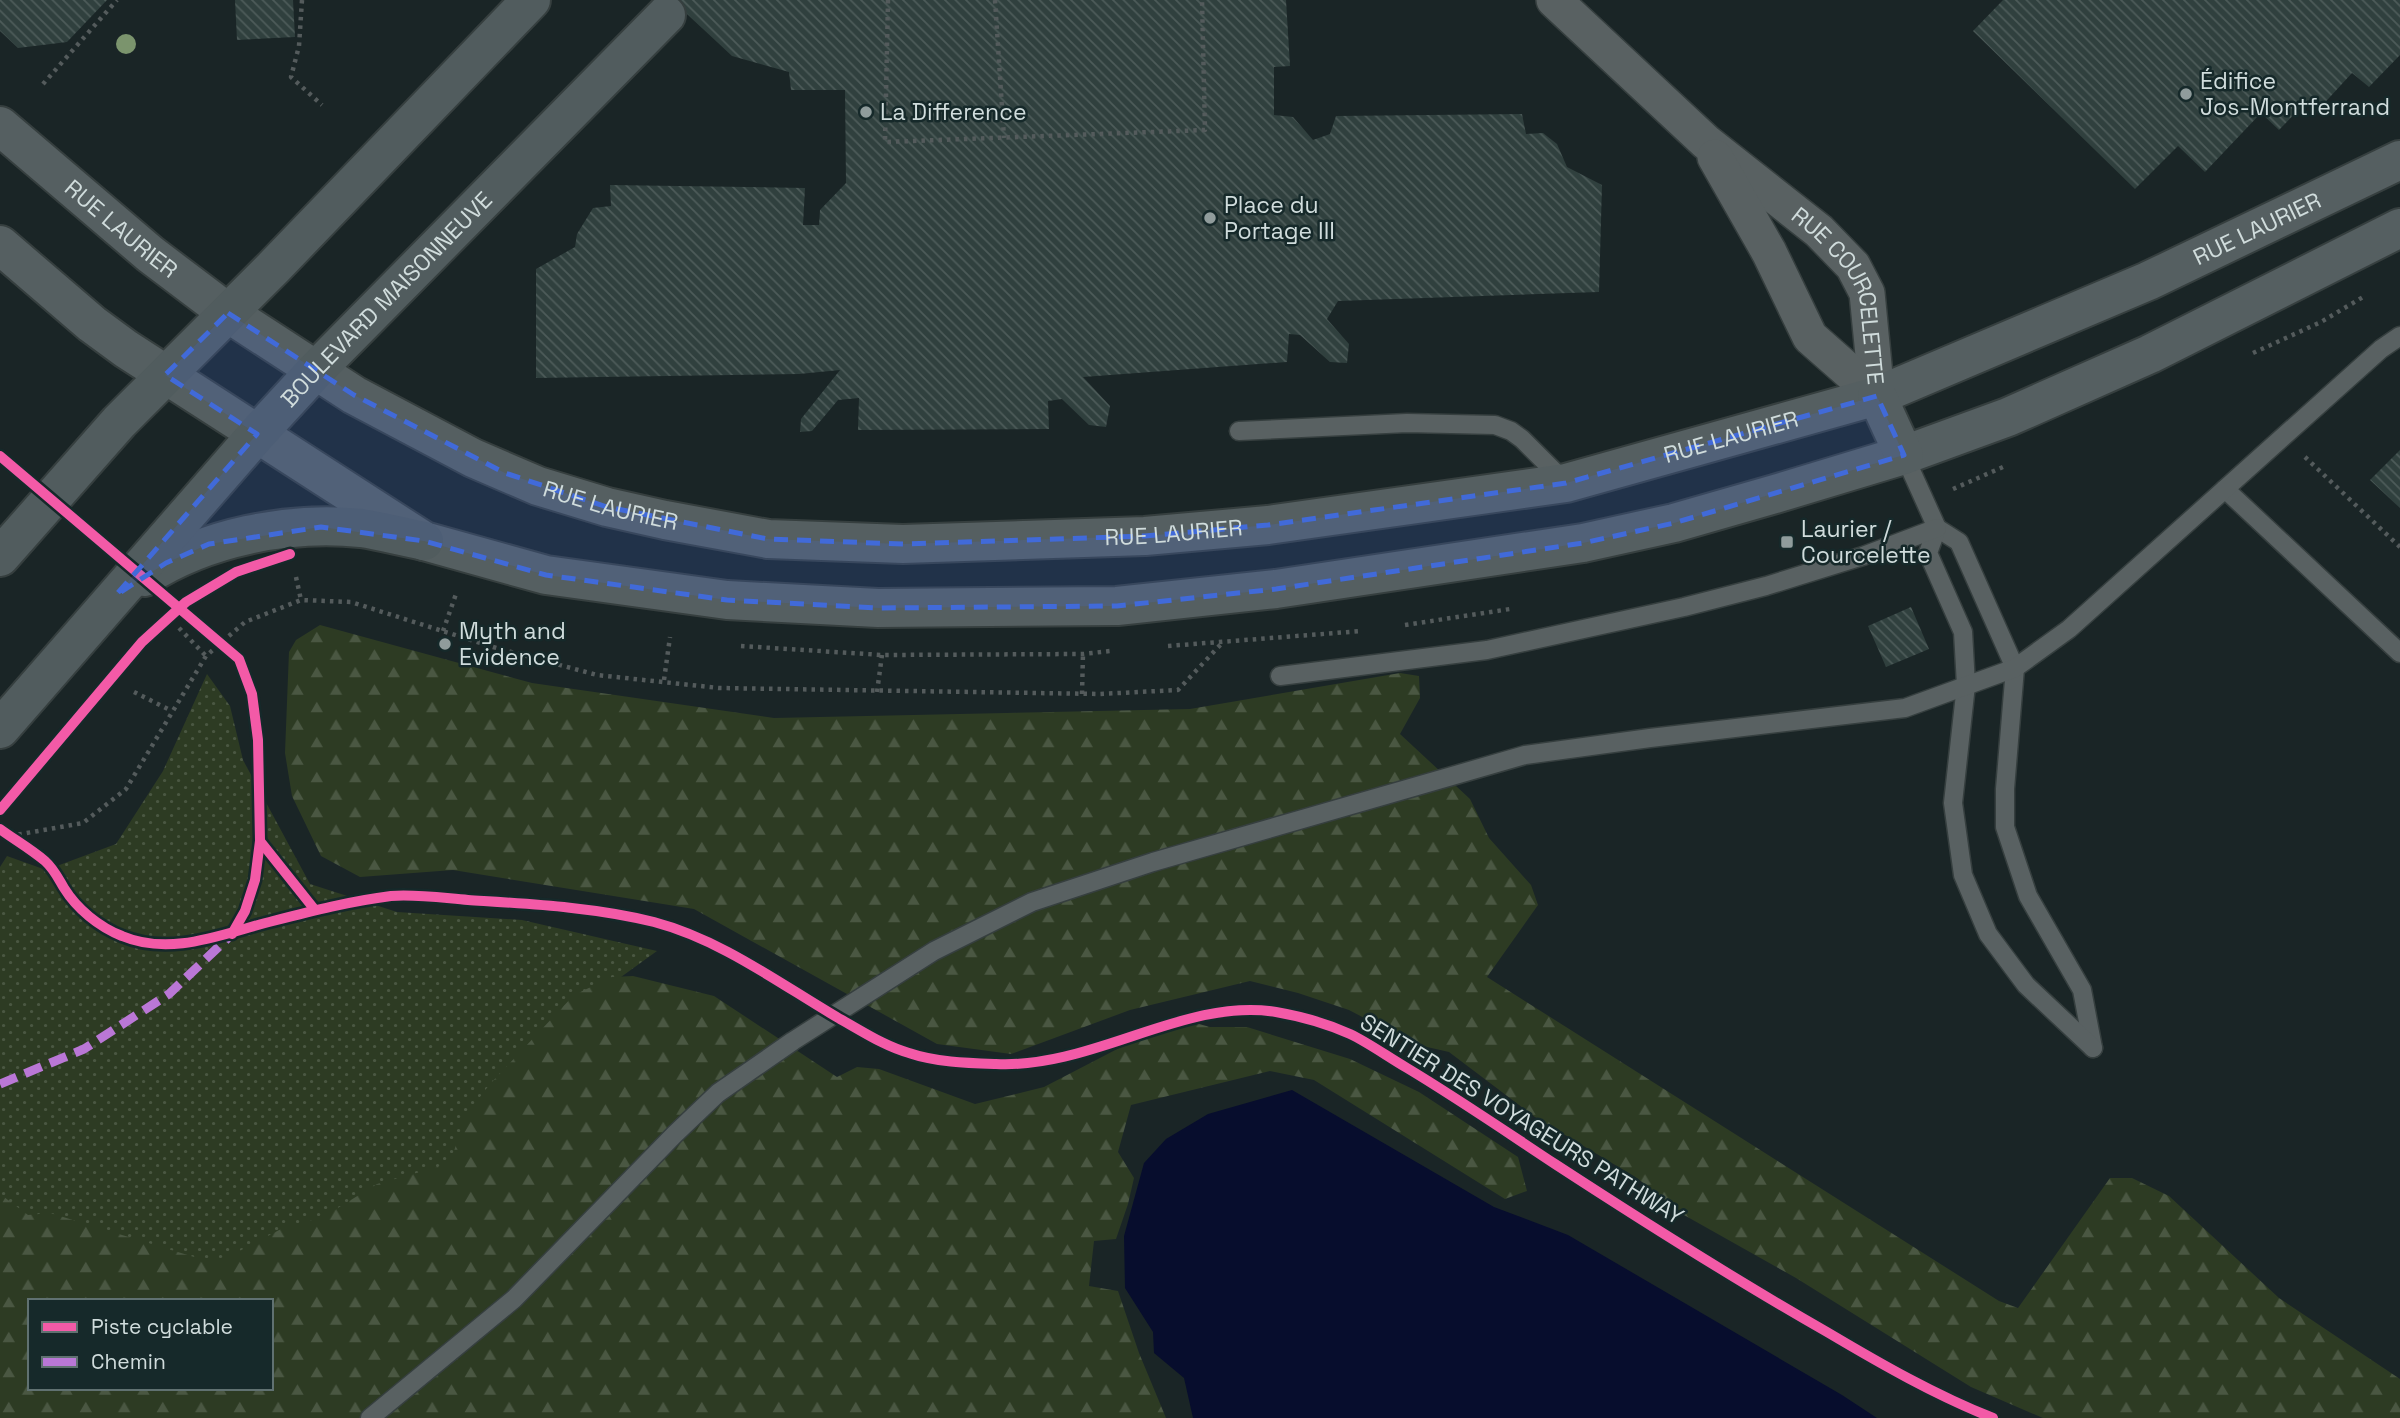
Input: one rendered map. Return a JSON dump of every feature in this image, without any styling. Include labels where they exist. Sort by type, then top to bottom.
[{"type":"main road","points":[[0,557],[119,422],[275,267],[531,0]]},
{"type":"main road","name":"BOULEVARD MAISONNEUVE","points":[[0,729],[116,595],[186,540],[257,434],[315,371],[666,15]]},
{"type":"main road","name":"RUE LAURIER","points":[[0,126],[150,254],[228,313],[354,396],[505,473],[607,507],[768,539],[903,544],[1144,536],[1268,525],[1566,483],[1877,396],[2148,281],[2400,160]]},
{"type":"main road","points":[[186,540],[242,537],[321,527],[362,528],[424,541],[546,576],[727,600],[878,608],[1117,606],[1276,589],[1583,543],[1674,523],[1904,455],[2008,417],[2150,354],[2400,228]]},
{"type":"main road","points":[[0,245],[92,324],[424,541]]},
{"type":"main road","points":[[1877,396],[1904,455]]},
{"type":"street","name":"RUE COURCELETTE","points":[[1554,0],[1706,142],[1819,231],[1853,266],[1867,293],[1877,396]]},
{"type":"street","name":"RUE COURCELETTE","points":[[1706,142],[1769,252],[1810,337],[1877,396]]},
{"type":"lane","points":[[370,1418],[514,1299],[675,1133],[718,1093],[793,1041],[934,951],[1032,902],[1153,862],[1525,755],[1905,708],[2015,668],[2069,629],[2381,349],[2400,336]]},
{"type":"lane","points":[[1240,431],[1407,424],[1495,425],[1522,439],[1566,483]]},
{"type":"lane","points":[[1904,455],[1937,528],[1959,542],[2015,668],[2005,789],[2005,827],[2028,896],[2082,990],[2093,1048],[2026,985],[1988,934],[1963,875],[1953,803],[1966,685],[1963,632],[1927,552],[1937,528]]},
{"type":"lane","points":[[2225,489],[2400,653]]},
{"type":"lane","points":[[1280,676],[1487,650],[1684,607],[1766,586],[1937,528]]},
{"type":"path","points":[[43,84],[117,0]]},
{"type":"path","points":[[302,0],[299,46],[291,78],[322,105]]},
{"type":"path","points":[[888,0],[885,142],[1205,130],[1202,0]]},
{"type":"path","points":[[995,0],[1003,138]]},
{"type":"path","points":[[2305,456],[2400,547]]},
{"type":"path","points":[[296,577],[301,600]]},
{"type":"path","points":[[443,631],[456,594]]},
{"type":"path","points":[[10,836],[83,823],[126,789],[206,656],[244,622],[301,600],[351,602],[597,675],[664,680],[719,688],[1082,694],[1178,690],[1223,642]]},
{"type":"path","points":[[179,628],[206,656]]},
{"type":"path","points":[[208,632],[229,650]]},
{"type":"path","points":[[664,680],[670,637]]},
{"type":"path","points":[[1082,694],[1083,654]]},
{"type":"path","points":[[877,692],[882,656]]},
{"type":"path","points":[[134,692],[173,711]]},
{"type":"path","points":[[0,829],[22,844]]},
{"type":"highlighted area","points":[[228,313],[354,395],[505,473],[607,507],[768,539],[903,544],[1145,536],[1268,525],[1566,483],[1877,396],[1904,455],[1674,523],[1583,543],[1276,589],[1117,606],[878,608],[727,600],[546,575],[424,541],[321,527],[209,544],[166,563],[116,595],[257,434],[165,375]]},
{"type":"green space","points":[[320,625],[532,683],[774,718],[1190,709],[1400,673],[1419,676],[1420,698],[1400,734],[1470,799],[1489,838],[1531,885],[1538,905],[1487,977],[1999,1301],[2018,1308],[2110,1178],[2132,1178],[2169,1196],[2279,1298],[2400,1379],[2400,1418],[2043,1418],[1971,1387],[1796,1278],[1684,1215],[1637,1178],[1535,1117],[1449,1052],[1414,1044],[1349,1010],[1298,993],[1250,981],[1130,1010],[1011,1054],[937,1044],[694,909],[453,870],[360,877],[321,856],[292,796],[285,753],[289,652],[296,640]]},
{"type":"green space","points":[[207,674],[230,706],[243,760],[310,884],[397,912],[522,920],[657,951],[549,1029],[442,1184],[226,1273],[0,1225],[0,867],[7,856],[46,870],[116,844],[163,771]]},
{"type":"green space","points":[[633,976],[714,996],[837,1077],[857,1067],[879,1069],[975,1104],[1044,1087],[1150,1032],[1188,1021],[1210,1027],[1247,1027],[1350,1059],[1419,1092],[1518,1157],[1527,1191],[1505,1199],[1314,1080],[1270,1071],[1131,1105],[1118,1152],[1134,1178],[1128,1204],[1116,1239],[1094,1241],[1089,1286],[1118,1291],[1139,1353],[1166,1418],[0,1418],[0,1194],[28,1215],[50,1213],[204,1260],[228,1257],[283,1228],[323,1217],[377,1184],[438,1167],[453,1154],[466,1115],[490,1084],[574,995],[612,977]]},
{"type":"water","points":[[1292,1090],[1494,1207],[1568,1235],[1877,1418],[1193,1418],[1184,1378],[1154,1353],[1153,1332],[1125,1288],[1124,1236],[1144,1163],[1166,1139],[1208,1114]]},
{"type":"building","points":[[0,0],[107,0],[67,42],[18,48],[0,31]]},
{"type":"building","points":[[235,0],[293,0],[295,37],[237,40]]},
{"type":"building","name":"Place du Portage III","points":[[672,0],[1286,0],[1290,66],[1274,67],[1274,115],[1293,117],[1313,140],[1330,134],[1336,116],[1522,114],[1526,134],[1543,133],[1557,144],[1567,167],[1602,185],[1599,292],[1338,301],[1327,319],[1349,344],[1347,363],[1330,362],[1300,335],[1289,334],[1287,362],[1083,377],[1110,406],[1106,427],[1089,425],[1062,399],[1048,401],[1049,429],[858,430],[859,398],[838,400],[812,431],[800,432],[801,419],[840,370],[799,374],[536,378],[536,269],[575,247],[577,234],[593,208],[611,206],[610,185],[805,188],[803,225],[819,225],[820,210],[846,183],[845,90],[791,90],[789,72],[732,56]]},
{"type":"building","name":"Édifice Jos-Montferrand","points":[[2003,0],[2400,0],[2400,55],[2369,87],[2352,73],[2318,110],[2307,101],[2279,130],[2261,113],[2205,172],[2178,146],[2135,189],[1973,31]]},
{"type":"building","points":[[2400,450],[2400,508],[2370,480]]},
{"type":"building","points":[[1911,607],[1929,649],[1886,667],[1868,626]]},
{"type":"marked path","points":[[0,1084],[84,1049],[169,994],[230,936]]},
{"type":"cycle path","points":[[0,456],[239,659],[252,694],[258,740],[260,841],[255,880],[245,911],[232,934]]},
{"type":"cycle path","points":[[0,810],[142,642],[186,602],[236,572],[290,554]]},
{"type":"cycle path","name":"SENTIER DES VOYAGEURS PATHWAY","points":[[0,829],[48,864],[69,896],[89,916],[105,928],[141,942],[179,944],[198,941],[317,910],[391,896],[538,905],[608,913],[654,922],[703,940],[750,964],[882,1042],[909,1053],[941,1060],[996,1064],[1032,1063],[1068,1056],[1173,1023],[1242,1010],[1276,1012],[1313,1021],[1350,1034],[1371,1046],[1656,1229],[1792,1312],[1909,1378],[1993,1418]]},
{"type":"cycle path","points":[[260,841],[315,910]]},
{"type":"place","name":"Édifice Jos-Montferrand","points":[[2186,94]]},
{"type":"place","name":"La Difference","points":[[866,112]]},
{"type":"place","name":"Place du Portage III","points":[[1210,218]]},
{"type":"place","name":"Laurier / Courcelette","points":[[1787,542]]},
{"type":"place","name":"Myth and Evidence","points":[[445,644]]}]
